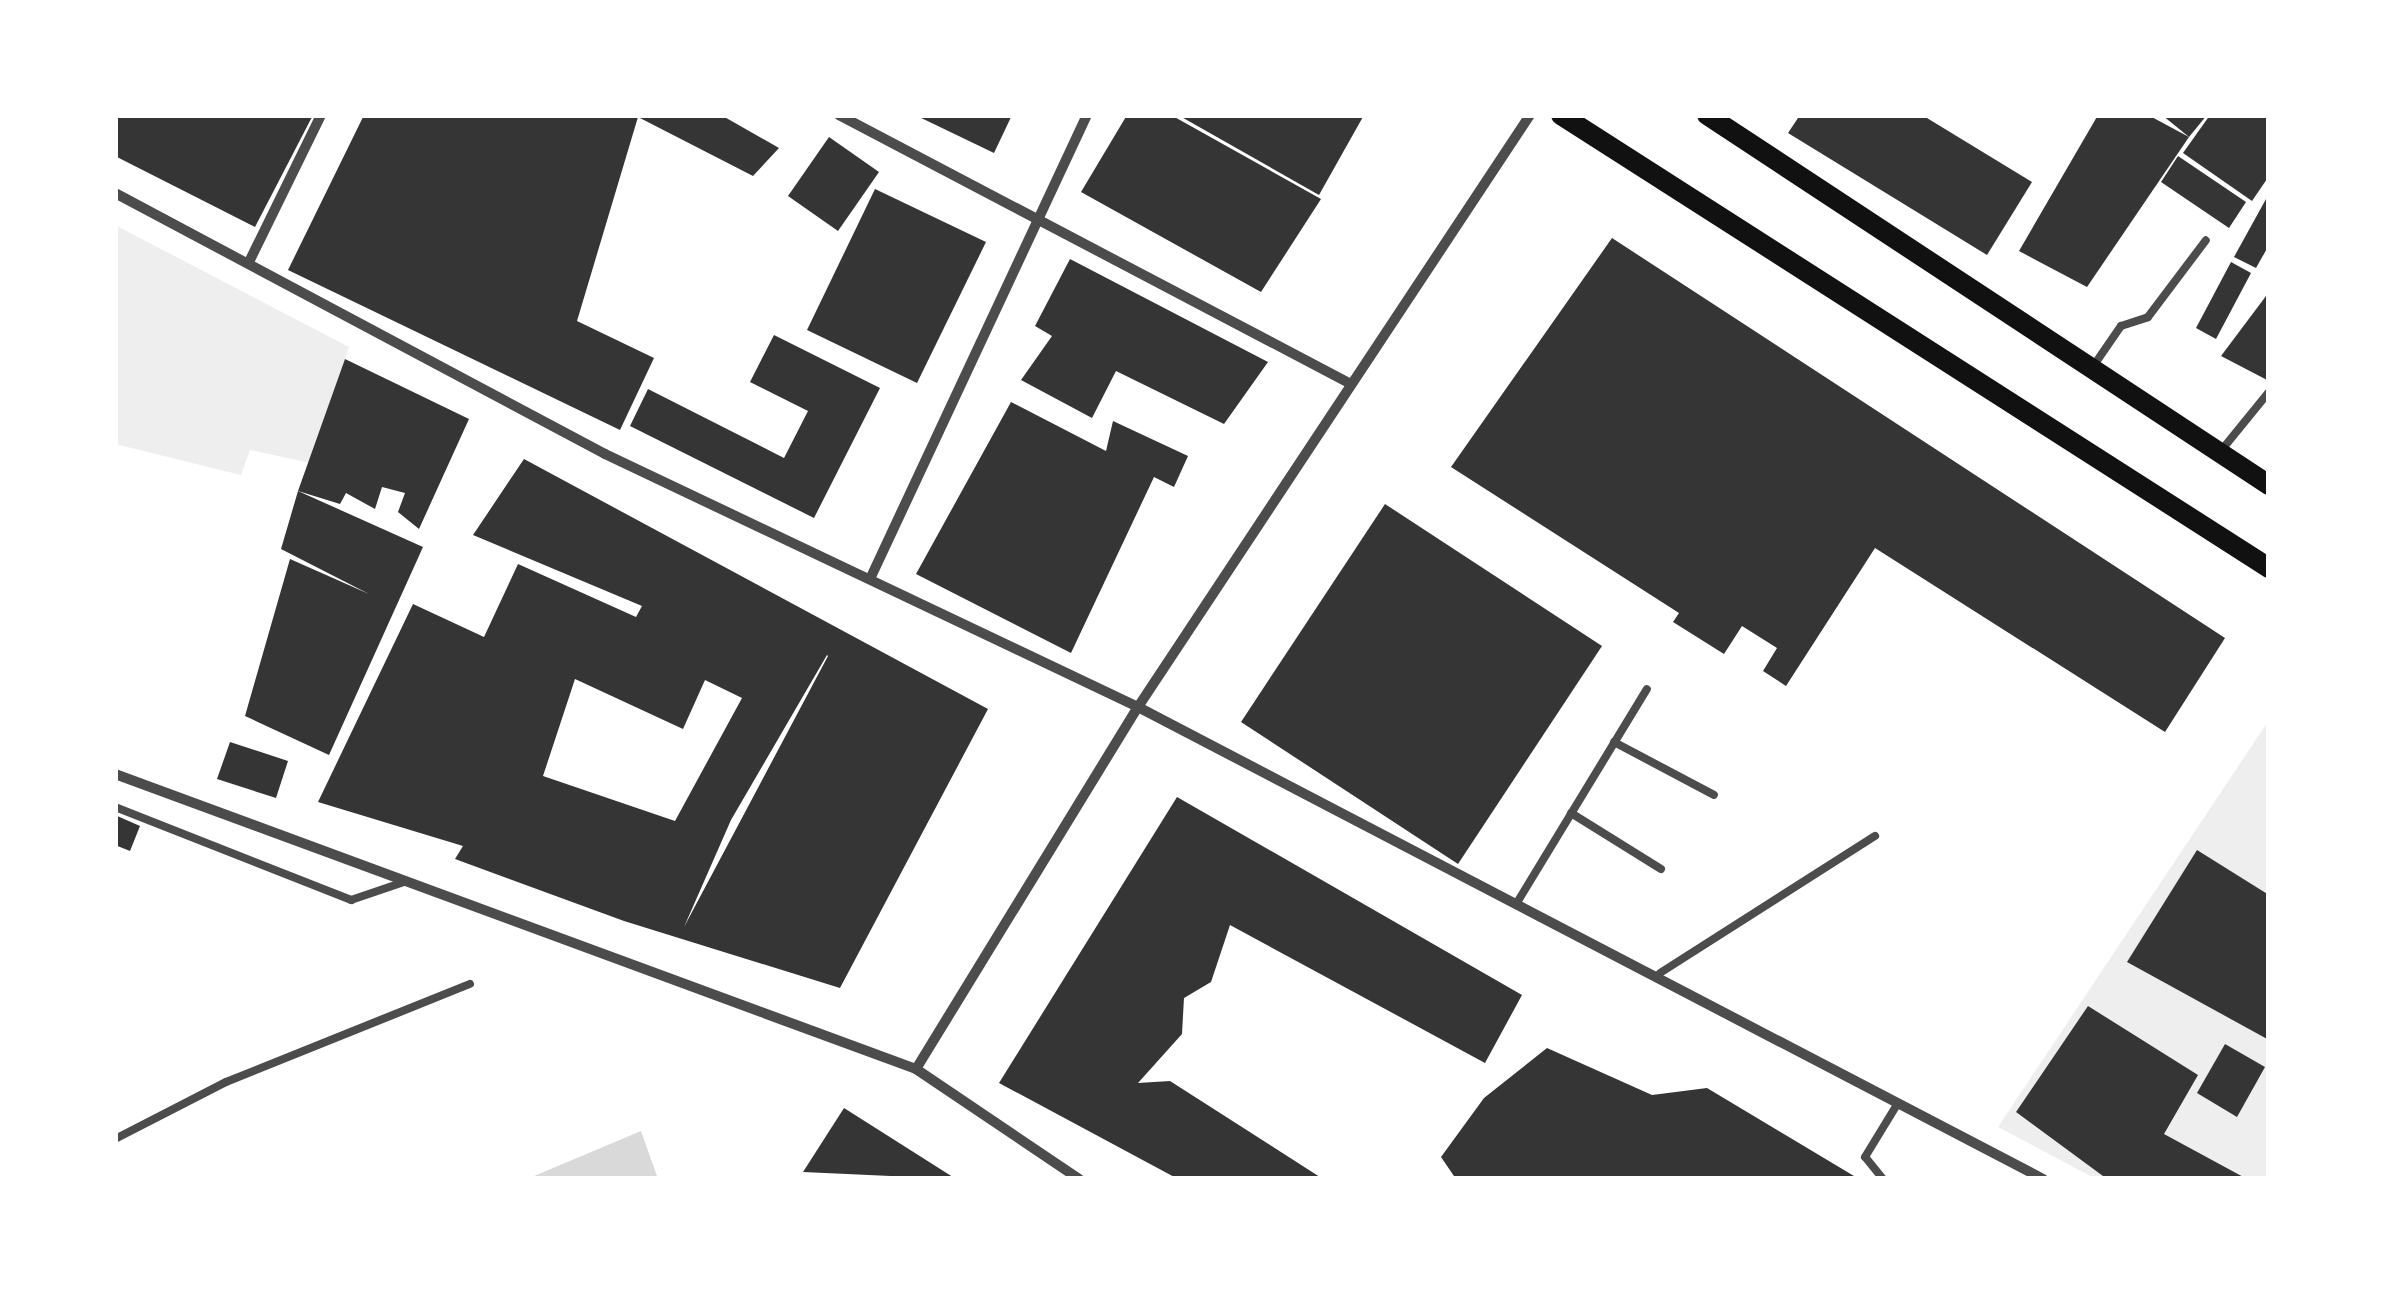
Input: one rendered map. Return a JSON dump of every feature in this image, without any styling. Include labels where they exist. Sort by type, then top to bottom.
[{"type":"main road","points":[[1561,115],[2269,568]]},
{"type":"main road","points":[[1707,115],[2269,484]]},
{"type":"street","points":[[249,262],[321,115]]},
{"type":"street","points":[[839,115],[1351,384]]},
{"type":"street","points":[[870,579],[1087,115]]},
{"type":"street","points":[[916,1069],[1138,708],[1530,115]]},
{"type":"street","points":[[115,193],[605,454],[1138,708],[1660,973],[2043,1179]]},
{"type":"street","points":[[115,774],[916,1069],[1079,1179]]},
{"type":"lane","points":[[2092,368],[2122,326],[2148,317],[2206,240]]},
{"type":"lane","points":[[2220,452],[2269,392]]},
{"type":"lane","points":[[1518,901],[1647,688]]},
{"type":"lane","points":[[1614,742],[1714,796]]},
{"type":"lane","points":[[115,807],[351,900],[407,881]]},
{"type":"lane","points":[[1571,813],[1661,868]]},
{"type":"lane","points":[[1660,973],[1876,836]]},
{"type":"lane","points":[[115,1139],[226,1082],[470,984]]},
{"type":"lane","points":[[1883,1179],[1865,1157],[1898,1103]]},
{"type":"shaded area","points":[[115,225],[349,347],[311,463],[250,450],[241,475],[115,444]]},
{"type":"shaded area","points":[[2269,720],[2269,1179],[2096,1179],[1998,1127]]},
{"type":"shaded area","points":[[641,1131],[658,1179],[527,1179]]},
{"type":"building","points":[[115,115],[313,115],[255,227],[115,156]]},
{"type":"building","points":[[364,115],[721,115],[779,148],[753,176],[638,117],[577,321],[654,358],[620,430],[288,270]]},
{"type":"building","points":[[915,115],[1012,115],[994,153]]},
{"type":"building","points":[[1127,115],[1171,115],[1321,199],[1261,292],[1081,192]]},
{"type":"building","points":[[1178,115],[1364,115],[1319,195]]},
{"type":"building","points":[[1800,115],[1922,115],[2032,182],[1987,255],[1788,133]]},
{"type":"building","points":[[2098,115],[2148,115],[2189,137],[2087,287],[2019,251]]},
{"type":"building","points":[[2162,115],[2207,115],[2189,137]]},
{"type":"building","points":[[2210,115],[2269,115],[2269,176],[2252,201],[2183,153]]},
{"type":"building","points":[[829,137],[879,172],[838,231],[788,196]]},
{"type":"building","points":[[2178,156],[2246,202],[2229,228],[2161,182]]},
{"type":"building","points":[[875,189],[986,242],[917,383],[807,330]]},
{"type":"building","points":[[2266,199],[2269,245],[2256,268],[2234,257]]},
{"type":"building","points":[[1612,238],[2225,638],[2165,732],[1875,548],[1786,686],[1763,671],[1777,648],[1742,626],[1724,654],[1673,622],[1679,613],[1451,467]]},
{"type":"building","points":[[1070,259],[1268,362],[1224,424],[1116,371],[1092,418],[1021,380],[1052,336],[1035,326]]},
{"type":"building","points":[[2231,262],[2251,273],[2216,339],[2196,328]]},
{"type":"building","points":[[2269,292],[2269,381],[2221,356]]},
{"type":"building","points":[[774,335],[880,388],[814,518],[630,426],[648,389],[784,458],[808,411],[750,382]]},
{"type":"building","points":[[345,359],[469,419],[419,529],[398,512],[405,493],[382,487],[375,509],[346,493],[340,504],[298,491]]},
{"type":"building","points":[[1011,402],[1106,451],[1113,421],[1188,456],[1174,487],[1154,477],[1071,653],[916,574]]},
{"type":"building","points":[[524,459],[988,709],[840,988],[624,921],[455,859],[463,846],[318,802],[413,604],[484,637],[518,564],[636,617],[642,606],[473,535]],"holes":[[[828,656],[684,927],[731,820]],[[575,679],[683,729],[705,680],[742,698],[675,821],[543,776]]]},
{"type":"building","points":[[298,491],[423,547],[329,755],[245,716],[290,559],[369,594],[281,549]]},
{"type":"building","points":[[1385,504],[1602,646],[1458,864],[1241,722]]},
{"type":"building","points":[[230,742],[288,761],[276,798],[217,779]]},
{"type":"building","points":[[1177,797],[1522,995],[1485,1063],[1230,925],[1211,982],[1184,998],[1182,1034],[1138,1083],[1170,1081],[1323,1179],[1178,1179],[999,1083]]},
{"type":"building","points":[[115,815],[140,826],[130,851],[115,845]]},
{"type":"building","points":[[2197,850],[2269,895],[2269,1040],[2127,962]]},
{"type":"building","points":[[2088,1006],[2198,1075],[2164,1134],[2247,1179],[2107,1179],[2016,1112]]},
{"type":"building","points":[[2225,1044],[2265,1067],[2237,1117],[2197,1093]]},
{"type":"building","points":[[1547,1048],[1652,1095],[1707,1088],[1859,1179],[1456,1179],[1441,1157],[1484,1098]]},
{"type":"building","points":[[844,1108],[956,1179],[803,1172]]}]
